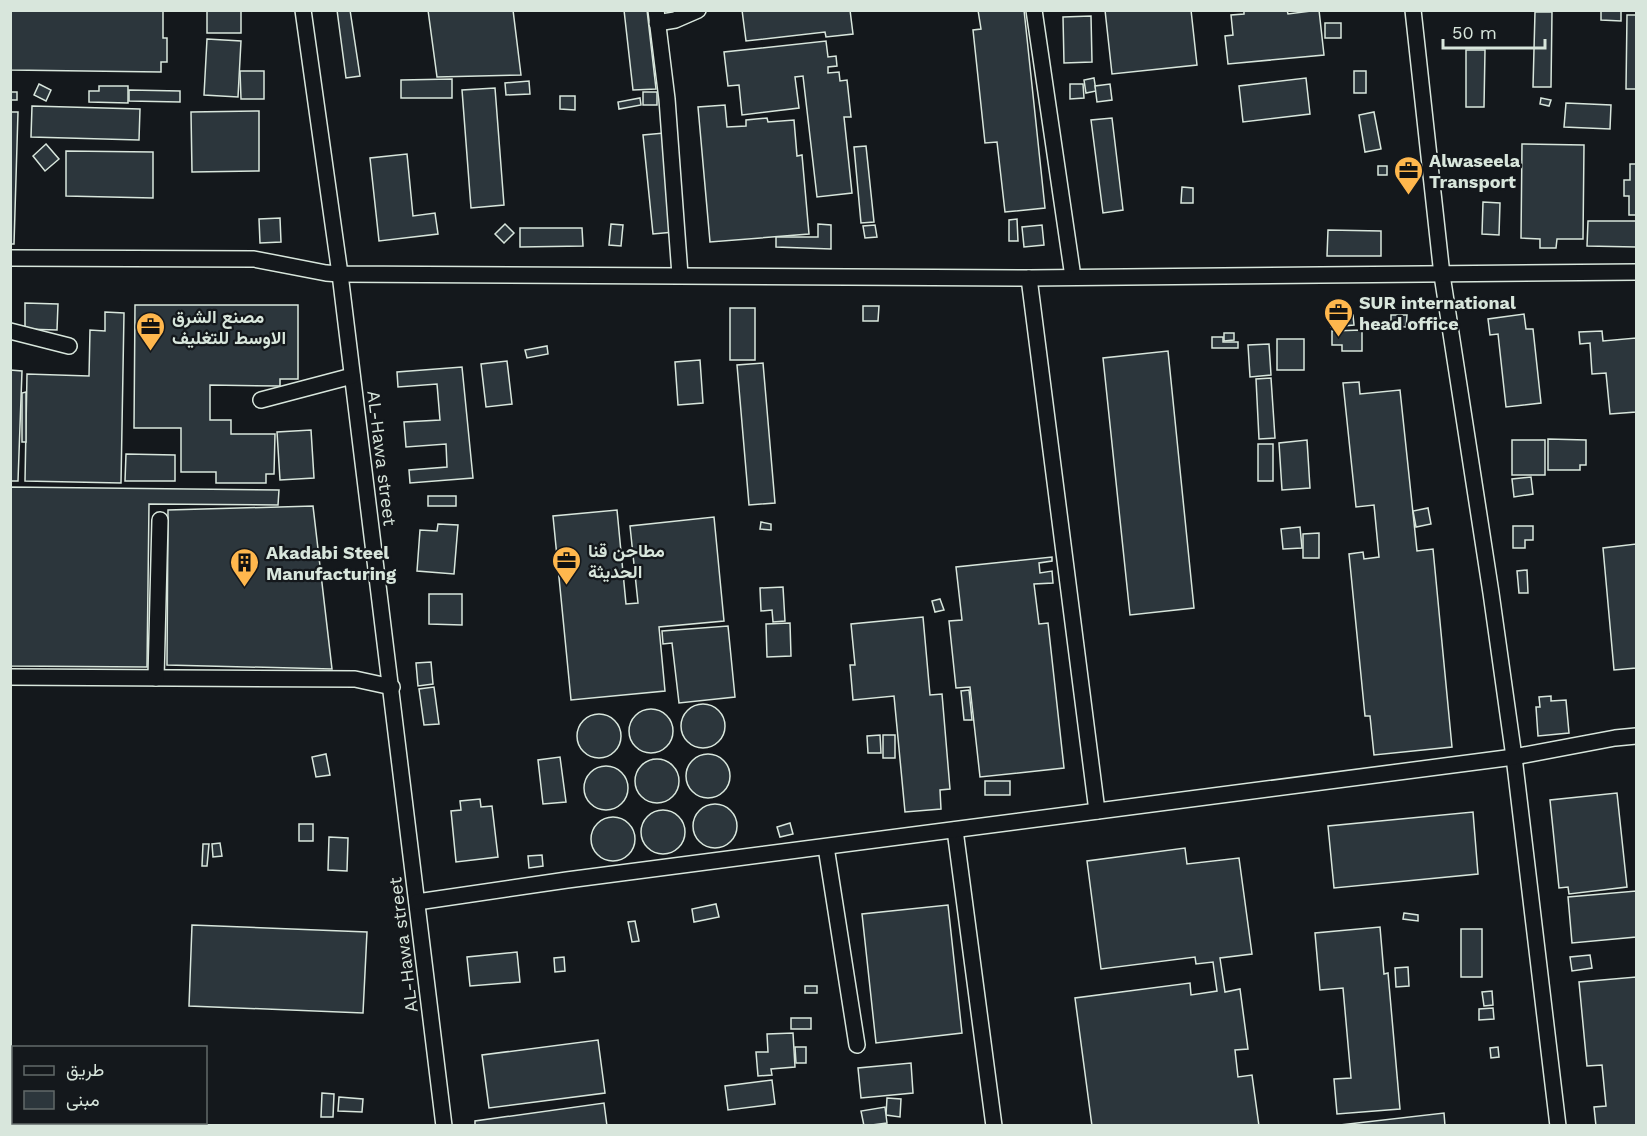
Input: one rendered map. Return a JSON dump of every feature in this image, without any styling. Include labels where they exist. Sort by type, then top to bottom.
[{"type":"street","name":"AL-Hawa street","points":[[303,10],[340,273],[444,1125]]},
{"type":"street","points":[[680,275],[667,99],[656,17],[675,20],[698,10]]},
{"type":"street","points":[[1034,10],[1073,277]]},
{"type":"street","points":[[1413,10],[1442,275],[1514,757],[1558,1125]]},
{"type":"street","points":[[10,258],[254,259],[326,273],[1029,278],[1636,272]]},
{"type":"street","points":[[1029,278],[1097,811]]},
{"type":"street","points":[[10,331],[69,346]]},
{"type":"street","points":[[261,400],[352,376]]},
{"type":"street","points":[[156,678],[160,520]]},
{"type":"street","points":[[10,676],[355,679],[392,687]]},
{"type":"street","points":[[417,902],[1514,757],[1636,736]]},
{"type":"street","points":[[955,830],[994,1125]]},
{"type":"street","points":[[826,847],[856,1045]]},
{"type":"building","points":[[10,10],[163,10],[163,38],[167,38],[167,62],[161,62],[161,72],[10,70]]},
{"type":"building","points":[[207,10],[241,10],[241,33],[207,33]]},
{"type":"building","points":[[337,10],[350,10],[360,76],[346,78]]},
{"type":"building","points":[[428,10],[513,10],[521,75],[437,77]]},
{"type":"building","points":[[624,10],[647,10],[656,89],[633,90]]},
{"type":"building","points":[[742,10],[850,10],[853,34],[826,37],[825,32],[746,41]]},
{"type":"building","points":[[978,10],[1024,10],[1045,208],[1005,212],[997,142],[985,143],[973,30],[981,29]]},
{"type":"building","points":[[1105,10],[1191,10],[1197,65],[1112,74]]},
{"type":"building","points":[[1244,10],[1287,10],[1288,14],[1319,10],[1324,55],[1228,64],[1225,36],[1233,35],[1231,15],[1244,14]]},
{"type":"building","points":[[1601,10],[1621,10],[1621,21],[1601,20]]},
{"type":"building","points":[[1535,12],[1552,12],[1551,87],[1533,87]]},
{"type":"building","points":[[1627,15],[1636,15],[1636,89],[1626,89]]},
{"type":"building","points":[[1091,16],[1092,62],[1064,63],[1063,17]]},
{"type":"building","points":[[1325,23],[1341,23],[1341,38],[1325,38]]},
{"type":"building","points":[[207,39],[241,41],[238,97],[204,95]]},
{"type":"building","points":[[826,41],[828,57],[836,56],[837,66],[828,67],[828,73],[839,72],[840,81],[847,80],[851,117],[844,117],[852,193],[817,197],[803,76],[795,77],[799,108],[742,115],[739,85],[728,86],[724,52]]},
{"type":"building","points":[[1466,50],[1485,50],[1484,107],[1466,107]]},
{"type":"building","points":[[240,71],[264,71],[264,99],[241,99]]},
{"type":"building","points":[[1354,71],[1366,71],[1366,93],[1354,93]]},
{"type":"building","points":[[1094,78],[1096,91],[1086,93],[1084,80]]},
{"type":"building","points":[[1306,78],[1310,114],[1243,122],[1239,86]]},
{"type":"building","points":[[452,79],[452,98],[401,98],[401,80]]},
{"type":"building","points":[[529,81],[530,94],[506,95],[505,83]]},
{"type":"building","points":[[39,84],[51,90],[46,101],[34,95]]},
{"type":"building","points":[[1070,84],[1083,84],[1084,98],[1070,99]]},
{"type":"building","points":[[1110,84],[1112,100],[1097,102],[1095,86]]},
{"type":"building","points":[[99,86],[128,86],[128,103],[89,102],[89,91],[99,91]]},
{"type":"building","points":[[495,88],[504,205],[471,208],[462,90]]},
{"type":"building","points":[[129,90],[180,91],[180,102],[129,101]]},
{"type":"building","points":[[10,92],[17,92],[17,100],[10,100]]},
{"type":"building","points":[[643,92],[657,92],[657,105],[643,105]]},
{"type":"building","points":[[560,96],[575,96],[575,110],[560,109]]},
{"type":"building","points":[[640,98],[641,105],[619,109],[618,102]]},
{"type":"building","points":[[1541,98],[1551,100],[1549,106],[1540,104]]},
{"type":"building","points":[[1566,103],[1611,105],[1610,129],[1564,127]]},
{"type":"building","points":[[725,105],[727,127],[746,126],[746,120],[767,118],[768,122],[794,120],[797,156],[802,155],[809,234],[710,242],[698,107]]},
{"type":"building","points":[[32,106],[140,109],[139,140],[31,137]]},
{"type":"building","points":[[259,111],[259,171],[192,172],[191,112]]},
{"type":"building","points":[[10,112],[18,112],[14,244],[10,244]]},
{"type":"building","points":[[1374,112],[1381,149],[1365,152],[1359,115]]},
{"type":"building","points":[[1112,118],[1123,210],[1103,213],[1091,120]]},
{"type":"building","points":[[664,133],[674,232],[653,234],[643,135]]},
{"type":"building","points":[[46,144],[59,159],[45,171],[33,156]]},
{"type":"building","points":[[1522,144],[1584,145],[1583,239],[1557,239],[1556,248],[1540,248],[1540,239],[1521,238]]},
{"type":"building","points":[[866,146],[874,222],[861,223],[854,147]]},
{"type":"building","points":[[66,151],[153,152],[153,198],[66,196]]},
{"type":"building","points":[[407,154],[413,216],[435,213],[438,234],[379,241],[370,158]]},
{"type":"building","points":[[1630,164],[1636,164],[1636,215],[1629,215],[1629,196],[1624,196],[1624,180],[1630,180]]},
{"type":"building","points":[[1378,166],[1387,166],[1387,175],[1378,175]]},
{"type":"building","points":[[1182,187],[1193,188],[1193,203],[1181,203]]},
{"type":"building","points":[[1483,202],[1500,203],[1499,235],[1482,234]]},
{"type":"building","points":[[280,218],[281,242],[260,243],[259,219]]},
{"type":"building","points":[[1017,219],[1018,241],[1009,241],[1009,220]]},
{"type":"building","points":[[1588,221],[1636,221],[1636,247],[1587,246]]},
{"type":"building","points":[[505,224],[514,233],[504,243],[495,234]]},
{"type":"building","points":[[611,224],[623,225],[621,246],[609,245]]},
{"type":"building","points":[[818,224],[831,225],[831,249],[776,247],[776,237],[818,237]]},
{"type":"building","points":[[875,225],[877,237],[865,238],[863,226]]},
{"type":"building","points":[[1042,225],[1044,245],[1024,247],[1022,227]]},
{"type":"building","points":[[520,228],[582,228],[583,246],[520,247]]},
{"type":"building","points":[[1328,230],[1381,231],[1381,256],[1327,256]]},
{"type":"building","points":[[25,303],[58,304],[57,330],[25,329]]},
{"type":"building","points":[[135,305],[298,305],[298,379],[280,379],[280,386],[210,385],[210,420],[231,420],[231,434],[275,434],[274,474],[266,474],[266,483],[216,483],[216,472],[181,472],[181,428],[134,428]]},
{"type":"building","points":[[863,306],[879,306],[878,321],[863,321]]},
{"type":"building","points":[[730,308],[755,308],[755,360],[730,360]]},
{"type":"building","points":[[105,312],[124,313],[121,483],[25,481],[27,374],[89,376],[90,330],[105,331]]},
{"type":"building","points":[[1524,314],[1526,329],[1533,329],[1541,403],[1506,407],[1498,334],[1490,335],[1488,319]]},
{"type":"building","points":[[1353,315],[1354,325],[1331,327],[1330,317]]},
{"type":"building","points":[[1391,315],[1407,315],[1406,327],[1391,326]]},
{"type":"building","points":[[1362,330],[1362,351],[1342,351],[1342,345],[1332,345],[1332,331]]},
{"type":"building","points":[[1602,331],[1603,341],[1636,338],[1636,412],[1610,414],[1606,373],[1592,374],[1590,343],[1580,344],[1579,332]]},
{"type":"building","points":[[1224,333],[1234,333],[1234,340],[1224,341]]},
{"type":"building","points":[[1212,337],[1223,337],[1223,342],[1238,342],[1238,348],[1212,348]]},
{"type":"building","points":[[1277,339],[1304,339],[1304,370],[1277,370]]},
{"type":"building","points":[[1269,344],[1271,375],[1250,377],[1248,345]]},
{"type":"building","points":[[547,346],[548,354],[527,358],[525,350]]},
{"type":"building","points":[[1168,351],[1194,608],[1130,615],[1103,358]]},
{"type":"building","points":[[700,360],[703,403],[678,405],[675,362]]},
{"type":"building","points":[[507,361],[512,404],[486,407],[481,364]]},
{"type":"building","points":[[763,363],[775,503],[749,505],[737,365]]},
{"type":"building","points":[[462,367],[473,478],[410,483],[409,470],[447,467],[446,444],[406,447],[404,422],[440,420],[437,384],[398,387],[397,372]]},
{"type":"building","points":[[10,370],[22,371],[18,481],[10,481]]},
{"type":"building","points":[[1271,378],[1275,438],[1259,439],[1256,379]]},
{"type":"building","points":[[1359,382],[1360,394],[1400,390],[1417,551],[1433,549],[1452,747],[1374,755],[1370,716],[1365,716],[1349,554],[1363,552],[1364,559],[1379,557],[1374,505],[1356,507],[1343,383]]},
{"type":"building","points":[[26,392],[26,442],[22,442],[22,393]]},
{"type":"building","points":[[311,430],[314,478],[280,480],[277,432]]},
{"type":"building","points":[[1548,439],[1586,440],[1586,465],[1580,465],[1580,470],[1548,470]]},
{"type":"building","points":[[1307,440],[1310,488],[1282,490],[1279,443]]},
{"type":"building","points":[[1512,440],[1545,440],[1545,475],[1512,475]]},
{"type":"building","points":[[1258,444],[1273,444],[1273,481],[1258,481]]},
{"type":"building","points":[[126,454],[175,455],[175,481],[125,481]]},
{"type":"building","points":[[1531,477],[1533,494],[1514,497],[1512,479]]},
{"type":"building","points":[[10,487],[279,490],[278,505],[149,504],[147,667],[10,666]]},
{"type":"building","points":[[428,496],[456,496],[456,506],[428,506]]},
{"type":"building","name":"Akadabi Steel Manufacturing","points":[[313,506],[332,669],[167,665],[168,510]]},
{"type":"building","points":[[1428,508],[1431,524],[1416,527],[1413,511]]},
{"type":"building","points":[[617,510],[626,604],[638,603],[630,526],[714,517],[724,621],[659,627],[665,691],[571,700],[553,516]]},
{"type":"building","points":[[761,522],[771,524],[771,530],[760,529]]},
{"type":"building","points":[[438,524],[458,525],[454,574],[417,571],[420,530],[437,531]]},
{"type":"building","points":[[1513,526],[1533,526],[1533,540],[1525,540],[1525,548],[1513,548]]},
{"type":"building","points":[[1300,527],[1302,548],[1283,549],[1281,529]]},
{"type":"building","points":[[1319,533],[1319,558],[1303,558],[1303,534]]},
{"type":"building","points":[[1636,544],[1636,668],[1614,670],[1603,548]]},
{"type":"building","points":[[1052,557],[1052,561],[1039,563],[1040,573],[1052,571],[1053,583],[1034,584],[1039,624],[1048,623],[1064,768],[980,777],[970,687],[956,688],[949,621],[962,620],[956,567]]},
{"type":"building","points":[[1527,570],[1528,593],[1519,593],[1517,571]]},
{"type":"building","points":[[783,587],[785,621],[773,622],[772,610],[761,611],[760,588]]},
{"type":"building","points":[[429,594],[462,594],[462,625],[429,624]]},
{"type":"building","points":[[940,599],[944,610],[935,612],[932,601]]},
{"type":"building","points":[[923,617],[930,695],[942,694],[950,789],[940,790],[941,809],[905,812],[894,696],[853,700],[850,665],[855,665],[851,624]]},
{"type":"building","points":[[790,623],[791,656],[767,657],[766,624]]},
{"type":"building","points":[[728,626],[735,697],[679,703],[672,643],[663,644],[662,631]]},
{"type":"building","points":[[431,662],[433,684],[418,686],[416,663]]},
{"type":"building","points":[[434,687],[439,724],[424,725],[419,689]]},
{"type":"building","points":[[969,690],[972,720],[964,720],[961,691]]},
{"type":"building","points":[[1551,696],[1551,701],[1566,700],[1569,733],[1538,736],[1536,707],[1540,707],[1539,697]]},
{"type":"building","points":[[703,704],[712,705],[719,710],[724,717],[724,735],[719,742],[712,747],[703,748],[694,747],[687,742],[682,735],[681,726],[682,717],[687,710],[694,705]]},
{"type":"building","points":[[651,709],[660,710],[667,715],[672,722],[672,740],[667,747],[660,752],[651,753],[642,752],[635,747],[630,740],[629,731],[630,722],[635,715],[642,710]]},
{"type":"building","points":[[599,714],[608,715],[615,720],[620,727],[620,745],[615,752],[608,757],[599,758],[590,757],[583,752],[578,745],[577,736],[578,727],[583,720],[590,715]]},
{"type":"building","points":[[880,735],[881,753],[868,753],[867,736]]},
{"type":"building","points":[[883,735],[895,735],[895,758],[883,758]]},
{"type":"building","points":[[326,754],[330,775],[316,777],[312,757]]},
{"type":"building","points":[[708,754],[717,755],[724,760],[729,767],[729,785],[724,792],[717,797],[708,798],[699,797],[692,792],[687,785],[686,776],[687,767],[692,760],[699,755]]},
{"type":"building","points":[[560,757],[566,802],[543,804],[538,760]]},
{"type":"building","points":[[657,759],[666,760],[673,765],[678,772],[678,790],[673,797],[666,802],[657,803],[648,802],[641,797],[636,790],[635,781],[636,772],[641,765],[648,760]]},
{"type":"building","points":[[606,766],[615,767],[622,772],[627,779],[627,797],[622,804],[615,809],[606,810],[597,809],[590,804],[585,797],[584,788],[585,779],[590,772],[597,767]]},
{"type":"building","points":[[985,781],[1010,781],[1010,795],[985,795]]},
{"type":"building","points":[[1617,793],[1627,887],[1569,894],[1568,887],[1559,888],[1550,800]]},
{"type":"building","points":[[480,799],[481,807],[492,806],[498,857],[456,862],[451,811],[461,810],[460,801]]},
{"type":"building","points":[[715,804],[724,805],[731,810],[736,817],[736,835],[731,842],[724,847],[715,848],[706,847],[699,842],[694,835],[693,826],[694,817],[699,810],[706,805]]},
{"type":"building","points":[[663,810],[672,811],[679,816],[684,823],[684,841],[679,848],[672,853],[663,854],[654,853],[647,848],[642,841],[641,832],[642,823],[647,816],[654,811]]},
{"type":"building","points":[[1473,812],[1478,874],[1334,888],[1328,826]]},
{"type":"building","points":[[613,817],[622,818],[629,823],[634,830],[634,848],[629,855],[622,860],[613,861],[604,860],[597,855],[592,848],[591,839],[592,830],[597,823],[604,818]]},
{"type":"building","points":[[790,823],[793,834],[780,837],[777,827]]},
{"type":"building","points":[[299,824],[313,824],[313,841],[299,841]]},
{"type":"building","points":[[329,837],[348,838],[347,871],[328,870]]},
{"type":"building","points":[[220,843],[222,856],[213,857],[212,844]]},
{"type":"building","points":[[203,844],[209,844],[207,866],[202,866]]},
{"type":"building","points":[[1185,848],[1187,864],[1239,858],[1252,954],[1220,958],[1225,992],[1240,989],[1248,1049],[1235,1050],[1238,1077],[1252,1075],[1259,1126],[1092,1126],[1075,998],[1190,983],[1191,995],[1217,991],[1213,962],[1196,964],[1195,957],[1101,969],[1087,861]]},
{"type":"building","points":[[542,855],[543,866],[529,868],[528,856]]},
{"type":"building","points":[[1636,891],[1636,937],[1572,943],[1568,897]]},
{"type":"building","points":[[716,904],[719,917],[694,922],[692,909]]},
{"type":"building","points":[[948,905],[962,1033],[876,1043],[862,914]]},
{"type":"building","points":[[1404,913],[1418,915],[1418,921],[1403,919]]},
{"type":"building","points":[[635,921],[639,941],[632,942],[628,922]]},
{"type":"building","points":[[192,925],[367,932],[363,1013],[189,1006]]},
{"type":"building","points":[[1380,927],[1384,974],[1388,973],[1400,1109],[1337,1114],[1334,1079],[1351,1078],[1343,988],[1320,990],[1315,933]]},
{"type":"building","points":[[1461,929],[1482,929],[1482,977],[1461,977]]},
{"type":"building","points":[[517,952],[520,982],[470,986],[467,957]]},
{"type":"building","points":[[1590,955],[1592,968],[1572,971],[1570,957]]},
{"type":"building","points":[[564,957],[565,971],[555,972],[554,958]]},
{"type":"building","points":[[1408,967],[1409,986],[1396,987],[1395,968]]},
{"type":"building","points":[[1636,977],[1636,1126],[1596,1126],[1594,1107],[1606,1106],[1602,1065],[1587,1066],[1579,982]]},
{"type":"building","points":[[805,986],[817,986],[817,993],[805,993]]},
{"type":"building","points":[[1492,991],[1493,1005],[1484,1006],[1482,992]]},
{"type":"building","points":[[1493,1008],[1494,1019],[1479,1020],[1479,1009]]},
{"type":"building","points":[[791,1018],[811,1018],[811,1029],[791,1029]]},
{"type":"building","points":[[793,1033],[795,1067],[771,1069],[772,1075],[758,1076],[756,1052],[768,1052],[767,1034]]},
{"type":"building","points":[[598,1040],[605,1093],[489,1108],[482,1055]]},
{"type":"building","points":[[795,1047],[806,1047],[806,1063],[796,1063]]},
{"type":"building","points":[[1498,1047],[1499,1057],[1491,1058],[1490,1048]]},
{"type":"building","points":[[911,1063],[913,1093],[861,1098],[858,1068]]},
{"type":"building","points":[[772,1080],[775,1104],[728,1110],[725,1086]]},
{"type":"building","points":[[322,1093],[334,1094],[333,1117],[321,1117]]},
{"type":"building","points":[[339,1097],[363,1099],[362,1112],[338,1111]]},
{"type":"building","points":[[887,1098],[901,1099],[900,1117],[886,1115]]},
{"type":"building","points":[[604,1103],[607,1126],[475,1126],[475,1121]]},
{"type":"building","points":[[885,1107],[887,1123],[864,1126],[861,1111]]},
{"type":"building","points":[[1444,1113],[1445,1126],[1331,1126]]},
{"type":"place","name":"Alwaseela Transport","points":[[1408,196]]},
{"type":"place","name":"SUR international head office","points":[[1338,338]]},
{"type":"place","name":"مصنع الشرق الاوسط للتغليف","points":[[151,352]]},
{"type":"place","name":"مطاحن قنا الحديثة","points":[[567,586]]},
{"type":"place","name":"Akadabi Steel Manufacturing","points":[[245,588]]}]
